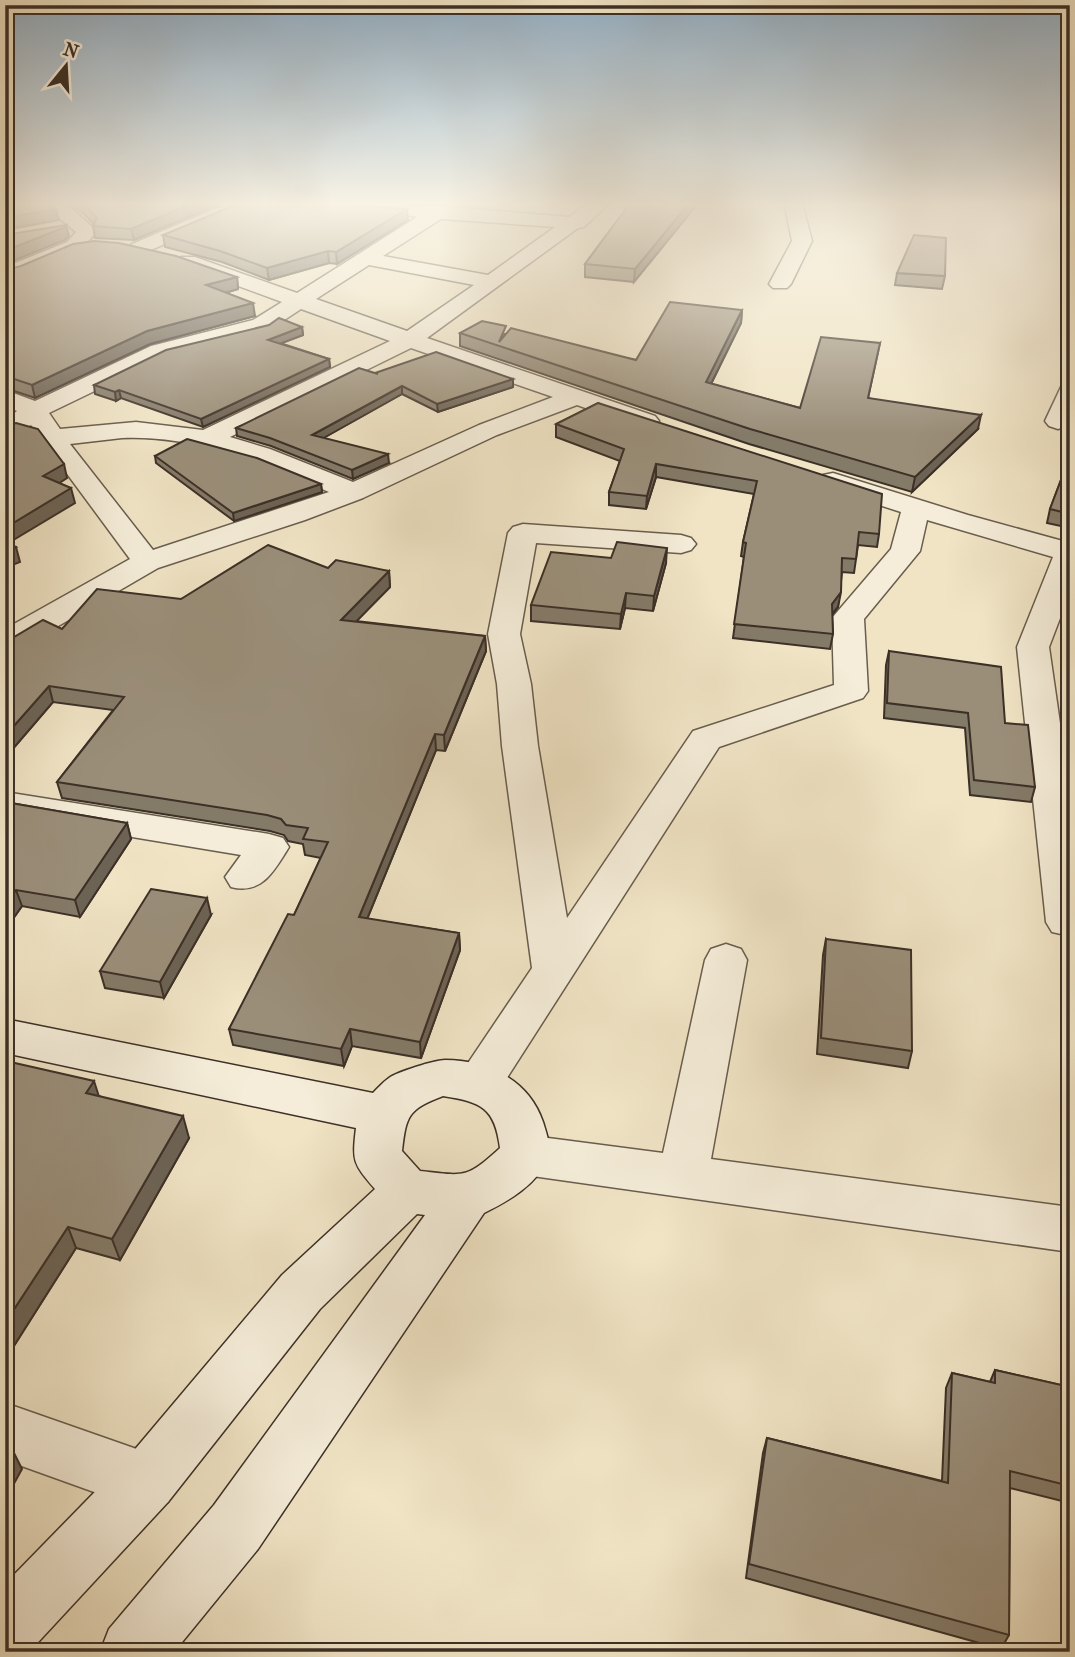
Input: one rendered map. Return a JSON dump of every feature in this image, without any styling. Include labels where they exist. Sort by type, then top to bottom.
[{"type":"street","points":[[239,279],[574,398],[666,427]]},
{"type":"street","points":[[5,432],[35,410],[159,351],[261,324],[330,279]]},
{"type":"street","points":[[478,279],[492,282]]},
{"type":"street","points":[[207,438],[410,340],[496,279]]},
{"type":"street","points":[[780,285],[783,279]]},
{"type":"street","points":[[1058,421],[1070,392]]},
{"type":"street","points":[[5,397],[35,410],[52,438],[147,562]]},
{"type":"street","points":[[5,643],[147,562],[295,514],[353,492],[488,430],[574,398]]},
{"type":"street","points":[[52,438],[118,430],[163,431],[207,438],[277,459],[353,492]]},
{"type":"street","points":[[811,474],[916,508],[1070,552],[1033,647],[1068,922]]},
{"type":"street","points":[[480,1082],[706,739],[851,691],[848,618],[905,551],[916,508]]},
{"type":"street","points":[[554,971],[520,746],[514,684],[503,634],[523,533],[681,544]]},
{"type":"street","points":[[5,804],[269,847],[245,877]]},
{"type":"street","points":[[683,1177],[726,960]]},
{"type":"street","points":[[5,1036],[382,1114]]},
{"type":"street","points":[[466,1198],[407,1191],[377,1157],[382,1114],[407,1090],[443,1078],[480,1082],[510,1102],[523,1131],[525,1155]]},
{"type":"street","points":[[525,1155],[1070,1230]]},
{"type":"street","points":[[132,1652],[236,1527],[466,1198],[495,1184],[525,1155]]},
{"type":"street","points":[[5,1630],[147,1481],[301,1292],[407,1191]]},
{"type":"street","points":[[5,1431],[147,1481]]},
{"type":"building","points":[[5,279],[228,279],[206,285],[253,303],[147,331],[32,385],[5,376]]},
{"type":"building","points":[[670,302],[742,310],[706,382],[800,408],[821,337],[880,343],[868,398],[981,415],[915,477],[750,429],[460,333],[482,321],[506,326],[499,342],[511,328],[636,360]]},
{"type":"building","points":[[279,318],[302,327],[268,340],[329,359],[201,419],[119,390],[115,392],[94,385],[166,350],[269,325]]},
{"type":"building","points":[[436,352],[513,379],[437,404],[402,386],[312,435],[388,454],[352,470],[270,438],[236,428],[359,368],[378,374],[375,373]]},
{"type":"building","points":[[598,403],[882,494],[879,534],[859,532],[856,559],[842,558],[841,592],[832,604],[833,634],[734,624],[746,543],[743,542],[757,481],[656,464],[647,496],[609,492],[624,449],[556,424]]},
{"type":"building","points":[[16,423],[38,429],[64,464],[43,476],[71,488],[5,528],[5,426]]},
{"type":"building","points":[[187,439],[257,458],[321,484],[233,513],[155,456]]},
{"type":"building","points":[[1070,456],[1070,514],[1050,509]]},
{"type":"building","points":[[5,541],[16,547],[5,551]]},
{"type":"building","points":[[617,542],[667,548],[654,596],[626,593],[621,614],[531,605],[551,552],[611,558]]},
{"type":"building","points":[[268,545],[328,568],[336,560],[389,571],[341,620],[485,636],[444,735],[435,734],[359,917],[459,933],[420,1042],[350,1029],[341,1049],[229,1029],[288,914],[294,915],[328,842],[303,839],[308,828],[286,825],[281,819],[267,815],[57,782],[124,697],[49,686],[5,736],[5,639],[14,637],[43,620],[62,629],[97,589],[181,599]]},
{"type":"building","points":[[889,651],[1001,667],[1005,723],[1028,725],[1035,787],[974,780],[968,713],[887,703]]},
{"type":"building","points":[[5,802],[127,823],[75,900],[16,890],[5,905]]},
{"type":"building","points":[[151,889],[207,898],[160,982],[100,971]]},
{"type":"building","points":[[826,939],[911,950],[912,1051],[821,1038]]},
{"type":"building","points":[[6,1061],[94,1081],[86,1093],[183,1116],[112,1239],[68,1227],[5,1323]]},
{"type":"building","points":[[995,1370],[1070,1387],[1070,1486],[1010,1471],[1009,1635],[749,1564],[767,1438],[948,1483],[952,1373],[995,1383]]},
{"type":"building","points":[[5,1446],[11,1447],[5,1457]]}]
